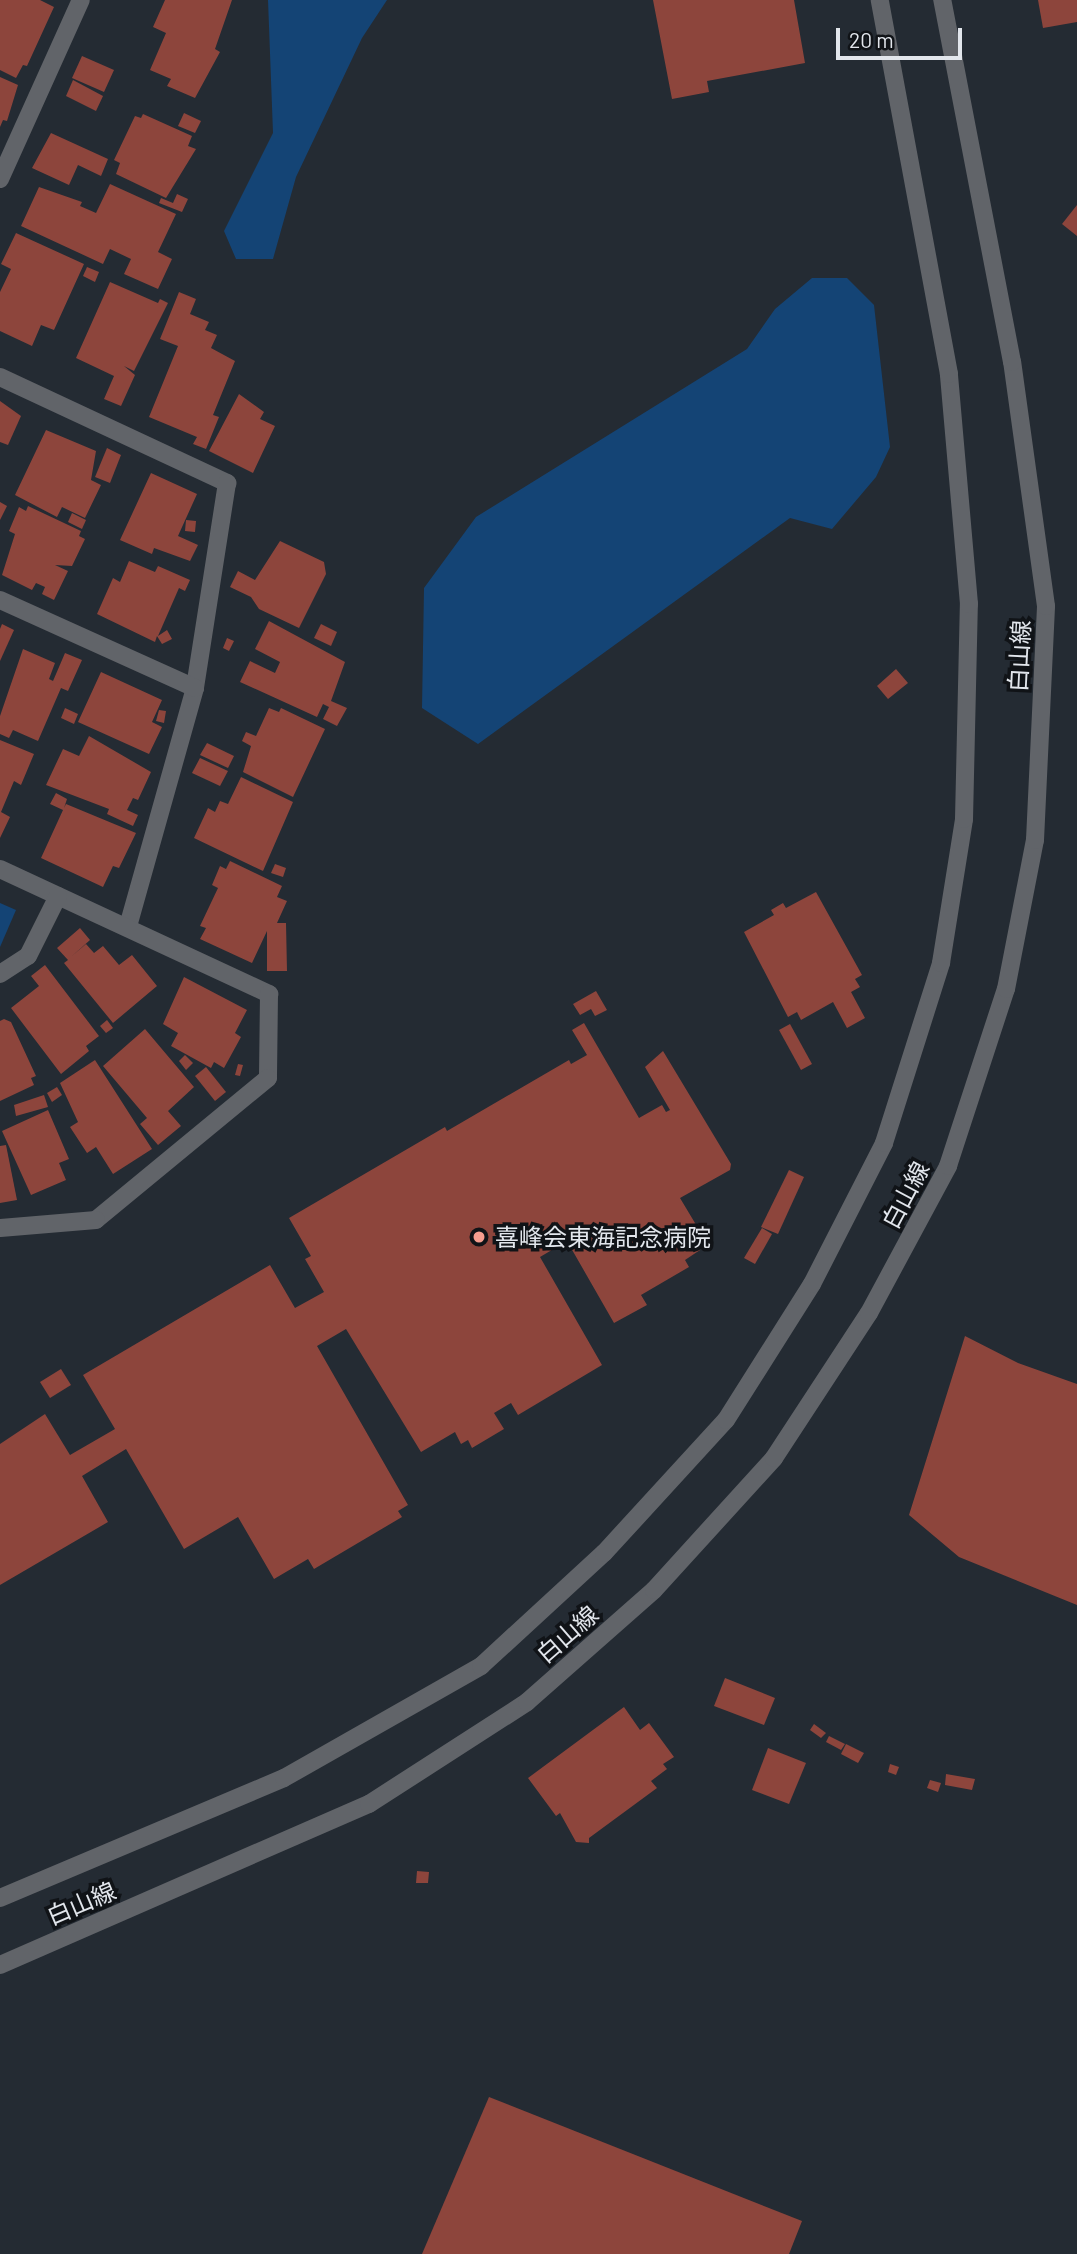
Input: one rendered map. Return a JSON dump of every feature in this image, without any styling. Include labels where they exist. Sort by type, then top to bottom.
[{"type":"street","points":[[0,179],[81,0]]},
{"type":"street","name":"白山線","points":[[0,1898],[284,1778],[481,1666],[604,1553],[726,1420],[812,1284],[884,1143],[941,963],[964,819],[970,604],[949,374],[880,0]]},
{"type":"street","name":"白山線","points":[[0,1965],[369,1804],[527,1702],[654,1590],[774,1458],[869,1312],[948,1166],[1006,989],[1035,840],[1046,606],[1012,362],[942,0]]},
{"type":"street","points":[[0,377],[226,483],[195,688],[128,926]]},
{"type":"street","points":[[0,600],[195,688]]},
{"type":"street","points":[[0,869],[128,926],[269,994],[268,1078],[96,1220],[0,1228]]},
{"type":"street","points":[[0,974],[28,956],[58,896]]},
{"type":"shaded area","points":[[268,0],[387,0],[362,38],[296,177],[273,259],[236,259],[224,231],[273,133]]},
{"type":"shaded area","points":[[812,278],[847,278],[874,305],[890,447],[876,477],[832,529],[790,518],[478,744],[422,708],[424,588],[476,517],[747,349],[775,309]]},
{"type":"shaded area","points":[[0,903],[16,910],[0,947]]},
{"type":"building","points":[[0,0],[40,0],[54,7],[27,66],[23,65],[16,78],[0,70]]},
{"type":"building","points":[[165,0],[232,0],[215,49],[220,52],[195,98],[167,86],[171,79],[150,70],[166,33],[153,27]]},
{"type":"building","points":[[653,0],[794,0],[805,63],[707,81],[709,92],[672,99]]},
{"type":"building","points":[[1038,0],[1077,0],[1077,22],[1043,28]]},
{"type":"building","points":[[82,56],[114,70],[104,92],[72,78]]},
{"type":"building","points":[[0,77],[18,85],[7,121],[3,120],[0,127]]},
{"type":"building","points":[[73,80],[103,96],[96,111],[66,96]]},
{"type":"building","points":[[184,113],[201,121],[195,133],[178,126]]},
{"type":"building","points":[[143,114],[192,136],[188,146],[196,149],[166,198],[116,174],[120,163],[114,160],[135,116],[141,118]]},
{"type":"building","points":[[51,133],[108,159],[101,176],[78,165],[69,185],[32,168]]},
{"type":"building","points":[[110,184],[176,214],[158,252],[172,259],[158,289],[124,274],[131,259],[110,249],[103,264],[21,226],[39,187],[82,202],[80,206],[96,213]]},
{"type":"building","points":[[177,194],[188,199],[182,212],[159,203],[161,198],[173,203]]},
{"type":"building","points":[[1077,205],[1077,236],[1062,224]]},
{"type":"building","points":[[16,233],[84,264],[54,330],[41,325],[32,346],[0,331],[0,292],[11,269],[1,264]]},
{"type":"building","points":[[87,267],[99,272],[95,282],[83,276]]},
{"type":"building","points":[[110,282],[158,303],[160,299],[168,303],[134,371],[124,366],[135,375],[121,406],[104,399],[114,376],[76,358]]},
{"type":"building","points":[[179,292],[196,299],[190,314],[209,322],[205,330],[217,335],[211,348],[235,361],[213,415],[219,417],[206,449],[193,444],[197,437],[149,417],[178,346],[160,339]]},
{"type":"building","points":[[239,394],[264,412],[260,419],[275,426],[253,473],[209,451]]},
{"type":"building","points":[[0,401],[21,416],[8,445],[0,442]]},
{"type":"building","points":[[46,430],[96,451],[91,480],[101,485],[85,518],[62,507],[57,517],[15,495]]},
{"type":"building","points":[[107,448],[121,455],[110,483],[95,477]]},
{"type":"building","points":[[151,473],[197,494],[178,536],[198,545],[190,561],[154,548],[152,554],[120,540]]},
{"type":"building","points":[[0,502],[7,506],[0,520]]},
{"type":"building","points":[[28,506],[81,531],[79,536],[85,539],[72,566],[55,565],[68,571],[54,600],[42,594],[45,587],[36,583],[32,590],[2,575],[15,534],[9,531],[19,507],[26,511]]},
{"type":"building","points":[[72,513],[86,520],[82,529],[68,522]]},
{"type":"building","points":[[186,520],[196,521],[195,532],[185,531]]},
{"type":"building","points":[[280,541],[324,562],[326,574],[299,628],[259,609],[251,597],[230,587],[238,571],[255,580]]},
{"type":"building","points":[[129,561],[155,572],[158,566],[190,580],[185,591],[179,588],[158,636],[167,630],[172,639],[162,644],[157,636],[155,642],[97,614],[113,578],[120,582]]},
{"type":"building","points":[[269,621],[345,662],[331,701],[347,708],[337,726],[323,719],[329,707],[323,704],[317,717],[240,682],[250,661],[275,673],[280,662],[255,649]]},
{"type":"building","points":[[2,624],[14,630],[0,661],[0,629]]},
{"type":"building","points":[[321,624],[337,632],[331,646],[314,638]]},
{"type":"building","points":[[227,638],[234,641],[229,651],[223,648]]},
{"type":"building","points":[[23,649],[55,663],[49,679],[53,681],[65,653],[82,660],[68,691],[61,688],[38,741],[13,730],[9,738],[0,734],[0,716]]},
{"type":"building","points":[[896,669],[908,683],[888,699],[877,686]]},
{"type":"building","points":[[101,672],[162,700],[152,722],[162,727],[149,754],[78,722]]},
{"type":"building","points":[[65,708],[78,714],[74,724],[61,718]]},
{"type":"building","points":[[269,708],[279,712],[281,708],[325,729],[293,797],[243,772],[251,746],[242,741],[246,732],[256,736]]},
{"type":"building","points":[[159,710],[166,711],[164,723],[156,721]]},
{"type":"building","points":[[89,736],[151,772],[138,800],[133,798],[127,810],[138,815],[133,826],[107,814],[109,809],[46,785],[63,749],[79,756]]},
{"type":"building","points":[[0,740],[34,754],[21,785],[14,781],[1,812],[10,817],[0,838]]},
{"type":"building","points":[[207,743],[234,756],[228,768],[200,755]]},
{"type":"building","points":[[200,758],[228,771],[220,786],[192,773]]},
{"type":"building","points":[[241,777],[293,802],[263,871],[194,838],[208,808],[215,812],[220,801],[228,804]]},
{"type":"building","points":[[56,793],[67,799],[64,808],[66,804],[136,833],[119,868],[113,866],[103,887],[41,858],[63,810],[50,804]]},
{"type":"building","points":[[230,861],[282,886],[277,897],[287,901],[277,923],[286,923],[287,971],[267,971],[267,931],[252,963],[200,939],[206,928],[200,926],[218,888],[212,885],[220,866],[226,869]]},
{"type":"building","points":[[275,864],[286,868],[283,877],[271,873]]},
{"type":"building","points":[[816,892],[862,975],[855,979],[860,987],[851,992],[865,1018],[847,1028],[833,1002],[801,1020],[797,1012],[788,1017],[744,932],[774,915],[771,910],[783,903],[786,908]]},
{"type":"building","points":[[80,928],[90,940],[72,956],[86,944],[94,953],[103,946],[119,965],[132,955],[157,986],[113,1023],[64,963],[68,960],[57,948]]},
{"type":"building","points":[[45,965],[99,1036],[86,1046],[89,1051],[61,1074],[11,1008],[39,986],[31,976]]},
{"type":"building","points":[[184,977],[247,1010],[235,1033],[241,1037],[224,1068],[214,1062],[211,1068],[171,1046],[178,1033],[163,1024]]},
{"type":"building","points":[[596,991],[607,1010],[595,1016],[591,1009],[580,1015],[573,1004]]},
{"type":"building","points":[[4,1019],[11,1022],[36,1076],[31,1078],[34,1085],[0,1101],[0,1021]]},
{"type":"building","points":[[107,1020],[113,1028],[106,1033],[100,1026]]},
{"type":"building","points":[[584,1023],[639,1118],[662,1105],[666,1112],[670,1110],[645,1067],[663,1051],[731,1164],[730,1170],[680,1198],[701,1233],[693,1238],[700,1250],[685,1260],[689,1267],[641,1295],[647,1305],[614,1323],[567,1241],[540,1257],[602,1365],[518,1415],[511,1403],[494,1413],[504,1429],[472,1448],[468,1440],[461,1444],[455,1432],[421,1452],[346,1329],[317,1346],[408,1505],[398,1511],[402,1517],[314,1569],[308,1559],[274,1579],[238,1517],[184,1549],[126,1449],[82,1476],[108,1522],[0,1585],[0,1444],[45,1414],[70,1455],[115,1429],[83,1375],[270,1265],[295,1308],[324,1292],[305,1259],[311,1256],[289,1218],[445,1127],[447,1131],[569,1060],[571,1064],[587,1055],[572,1030]]},
{"type":"building","points":[[790,1024],[812,1064],[801,1070],[779,1030]]},
{"type":"building","points":[[145,1029],[194,1087],[168,1111],[181,1126],[158,1145],[140,1124],[147,1118],[103,1066]]},
{"type":"building","points":[[185,1055],[193,1063],[186,1070],[179,1061]]},
{"type":"building","points":[[95,1060],[152,1149],[113,1174],[96,1147],[87,1153],[70,1127],[78,1122],[60,1083]]},
{"type":"building","points":[[238,1064],[243,1065],[240,1076],[235,1075]]},
{"type":"building","points":[[206,1067],[226,1092],[215,1101],[195,1076]]},
{"type":"building","points":[[57,1087],[62,1095],[52,1102],[47,1093]]},
{"type":"building","points":[[44,1095],[48,1107],[16,1116],[14,1105]]},
{"type":"building","points":[[48,1110],[69,1159],[59,1163],[66,1180],[31,1195],[2,1131]]},
{"type":"building","points":[[6,1145],[17,1200],[0,1203],[0,1146]]},
{"type":"building","points":[[789,1170],[804,1177],[778,1234],[761,1227]]},
{"type":"building","points":[[762,1228],[772,1234],[755,1264],[744,1258]]},
{"type":"building","points":[[965,1336],[1018,1363],[1077,1384],[1077,1605],[959,1557],[909,1515]]},
{"type":"building","points":[[61,1369],[71,1385],[50,1398],[40,1382]]},
{"type":"building","points":[[725,1678],[775,1698],[764,1725],[714,1706]]},
{"type":"building","points":[[624,1707],[640,1730],[649,1723],[674,1757],[663,1764],[667,1769],[651,1781],[657,1788],[589,1838],[589,1843],[576,1842],[560,1813],[556,1816],[528,1778]]},
{"type":"building","points":[[814,1724],[826,1733],[821,1738],[810,1730]]},
{"type":"building","points":[[829,1736],[845,1744],[841,1750],[826,1742]]},
{"type":"building","points":[[846,1744],[864,1753],[858,1763],[841,1754]]},
{"type":"building","points":[[768,1748],[806,1763],[789,1804],[752,1790]]},
{"type":"building","points":[[890,1764],[899,1767],[896,1775],[888,1772]]},
{"type":"building","points":[[946,1774],[975,1779],[972,1790],[945,1785]]},
{"type":"building","points":[[930,1780],[941,1783],[938,1792],[927,1788]]},
{"type":"building","points":[[417,1871],[429,1872],[428,1883],[416,1883]]},
{"type":"building","points":[[489,2097],[802,2221],[789,2254],[422,2254]]},
{"type":"place","name":"喜峰会東海記念病院","points":[[479,1237]]}]
